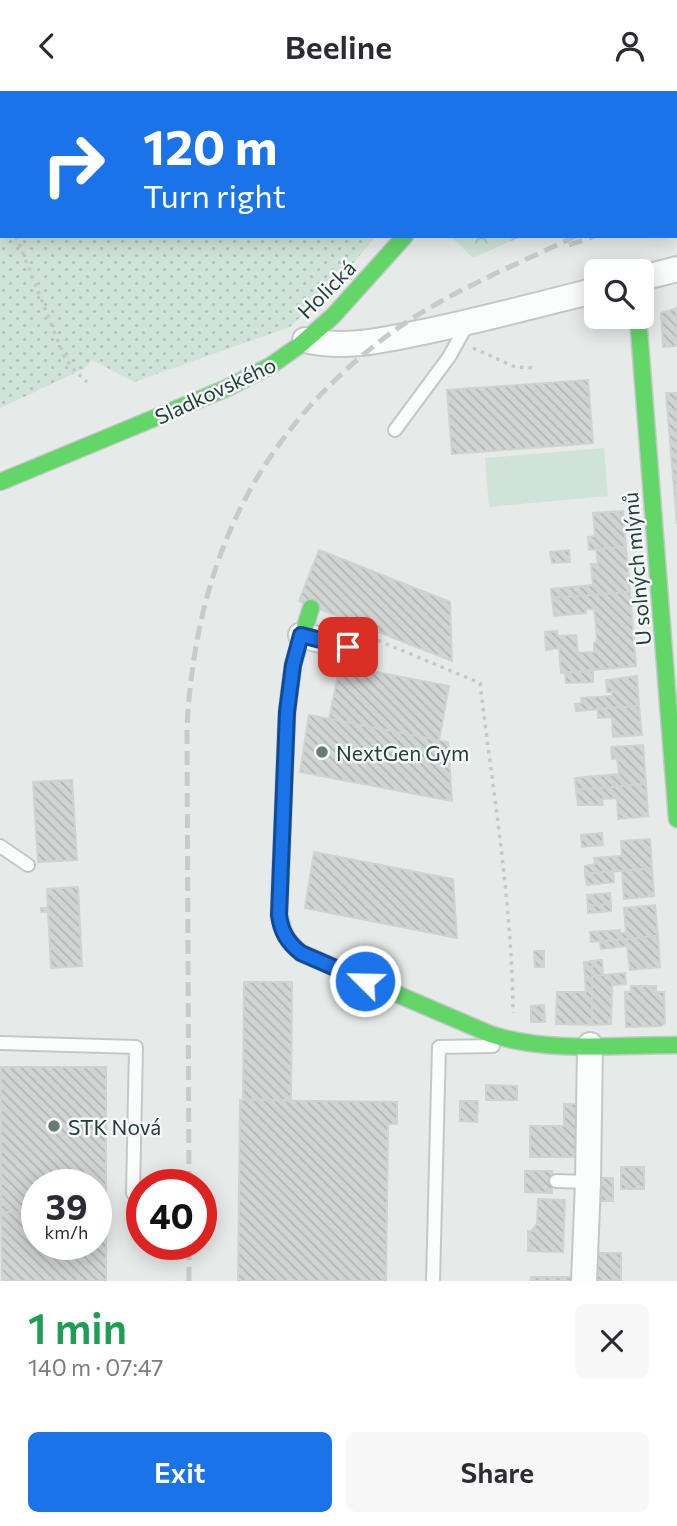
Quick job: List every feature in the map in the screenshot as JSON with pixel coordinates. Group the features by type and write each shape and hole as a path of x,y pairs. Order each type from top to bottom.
{"street":[{"name":"Holická","path":"305,340 354,292 397,239"},
{"path":"654,275 677,269"},
{"path":"305,340 351,345 463,332 584,294"},
{"name":"U solných mlýnů","path":"639,329 677,818"},
{"name":"Sladkovského","path":"0,482 227,389 285,357 305,340"},
{"path":"311,608 301,635 290,685 285,745 279,898 281,927 292,946 309,957 514,1042 540,1045 677,1045"},
{"path":"301,635 353,640"},
{"path":"584,1281 589,1182 590,1045"}],"lane":[{"path":"395,430 449,358 463,332"},
{"path":"0,846 28,865"},
{"path":"433,1281 439,1047 489,1047 514,1042"},
{"path":"0,1043 136,1047 134,1169"},
{"path":"556,1181 589,1182"}],"path":[{"path":"17,238 64,356 73,369 88,382"},
{"path":"463,332 515,367 536,368"},
{"path":"353,640 480,683 507,900 513,1016"}],"green space":[{"path":"0,238 374,238 341,278 290,327 134,382 92,360 84,369 0,408"},
{"path":"452,238 518,238 473,258"},
{"path":"604,448 608,496 489,507 485,458"}],"building":[{"path":"677,308 677,346 663,347 661,313"},
{"path":"588,380 593,443 452,454 447,390"},
{"path":"666,393 677,393 677,524"},
{"path":"623,511 626,547 589,550 588,537 595,536 593,513"},
{"path":"626,547 630,592 552,598 551,589 593,585 591,564 598,564 596,549"},
{"path":"319,550 450,602 452,661 299,601"},
{"path":"569,550 570,562 552,563 550,552"},
{"path":"630,592 636,666 561,673 559,648 546,650 545,632 557,631 557,636 576,635 578,653 594,652 594,643 597,642 596,626 594,610 586,608 586,613 554,616 552,598"},
{"path":"340,665 449,686 439,741 329,719"},
{"path":"593,671 593,682 566,683 565,673"},
{"path":"637,676 639,706 576,711 575,704 582,703 581,698 612,696 612,692 607,692 606,680"},
{"path":"639,706 642,735 613,737 612,717 598,718 598,709"},
{"path":"309,715 448,742 452,801 300,772"},
{"path":"643,745 646,784 576,790 575,778 619,774 617,758 612,759 611,747"},
{"path":"72,780 77,860 38,862 33,782"},
{"path":"646,784 648,816 618,819 617,798 602,799 603,805 578,805 576,790"},
{"path":"602,833 603,845 582,847 581,835"},
{"path":"650,839 652,868 585,874 585,866 595,864 594,858 622,856 621,841"},
{"path":"314,852 453,879 457,938 305,908"},
{"path":"652,868 654,896 624,899 622,871"},
{"path":"613,871 614,882 587,885 585,874"},
{"path":"78,887 82,966 51,968 48,912 41,912 41,908 48,908 47,889"},
{"path":"610,893 611,904 588,906 587,895"},
{"path":"611,904 611,911 588,913 588,906"},
{"path":"655,905 658,936 591,942 590,932 620,930 620,933 626,933 624,908"},
{"path":"658,936 660,967 630,970 627,946 601,949 600,942"},
{"path":"534,951 544,951 544,967 535,967"},
{"path":"602,960 603,975 592,976 590,961"},
{"path":"584,962 592,962 592,1025 556,1024 557,992 586,992"},
{"path":"625,973 626,984 612,985 611,1024 592,1025 592,976"},
{"path":"244,982 292,982 291,1100 243,1099"},
{"path":"631,986 656,986 656,992 664,992 665,1023 661,1026 626,1027 625,992 631,992"},
{"path":"544,1005 545,1022 531,1022 531,1006"},
{"name":"STK Nová","path":"1,1067 106,1067 106,1169 21,1169 21,1213 1,1212"},
{"path":"486,1085 517,1086 517,1100 486,1100"},
{"path":"240,1100 397,1102 397,1124 388,1124 386,1281 238,1281"},
{"path":"460,1101 478,1101 477,1122 460,1121"},
{"path":"564,1104 578,1104 577,1157 530,1157 530,1126 564,1126"},
{"path":"621,1167 644,1167 644,1189 621,1189"},
{"path":"525,1171 552,1171 552,1193 525,1192"},
{"path":"601,1178 613,1178 613,1201 601,1201"},
{"path":"538,1199 565,1200 563,1252 528,1251 528,1231 532,1231 537,1223"},
{"path":"1,1212 21,1213 21,1260 106,1260 106,1281 2,1281"},
{"path":"593,1253 621,1253 621,1280 593,1281"},
{"path":"531,1277 576,1277 576,1281 531,1281"}],"railway":[{"path":"189,1169 187,728 192,670 203,615 218,562 238,513 265,466 297,422 335,380 379,342 449,297 572,238"},
{"path":"569,245 589,238"},
{"path":"189,1260 189,1281"}],"traffic: fast":[{"path":"0,482 227,388 270,366 300,345 333,316 403,238"},
{"path":"639,329 677,819"},
{"path":"311,608 293,665 287,712 279,915 284,932 292,945 301,953 490,1034 512,1040 582,1047 677,1045"}],"place":[{"name":"NextGen Gym","path":"322,752"},
{"name":"STK Nová","path":"54,1126"}],"route":[{"path":"348,647 301,635 293,665 287,712 279,915 284,935 301,953 365,981"}]}
